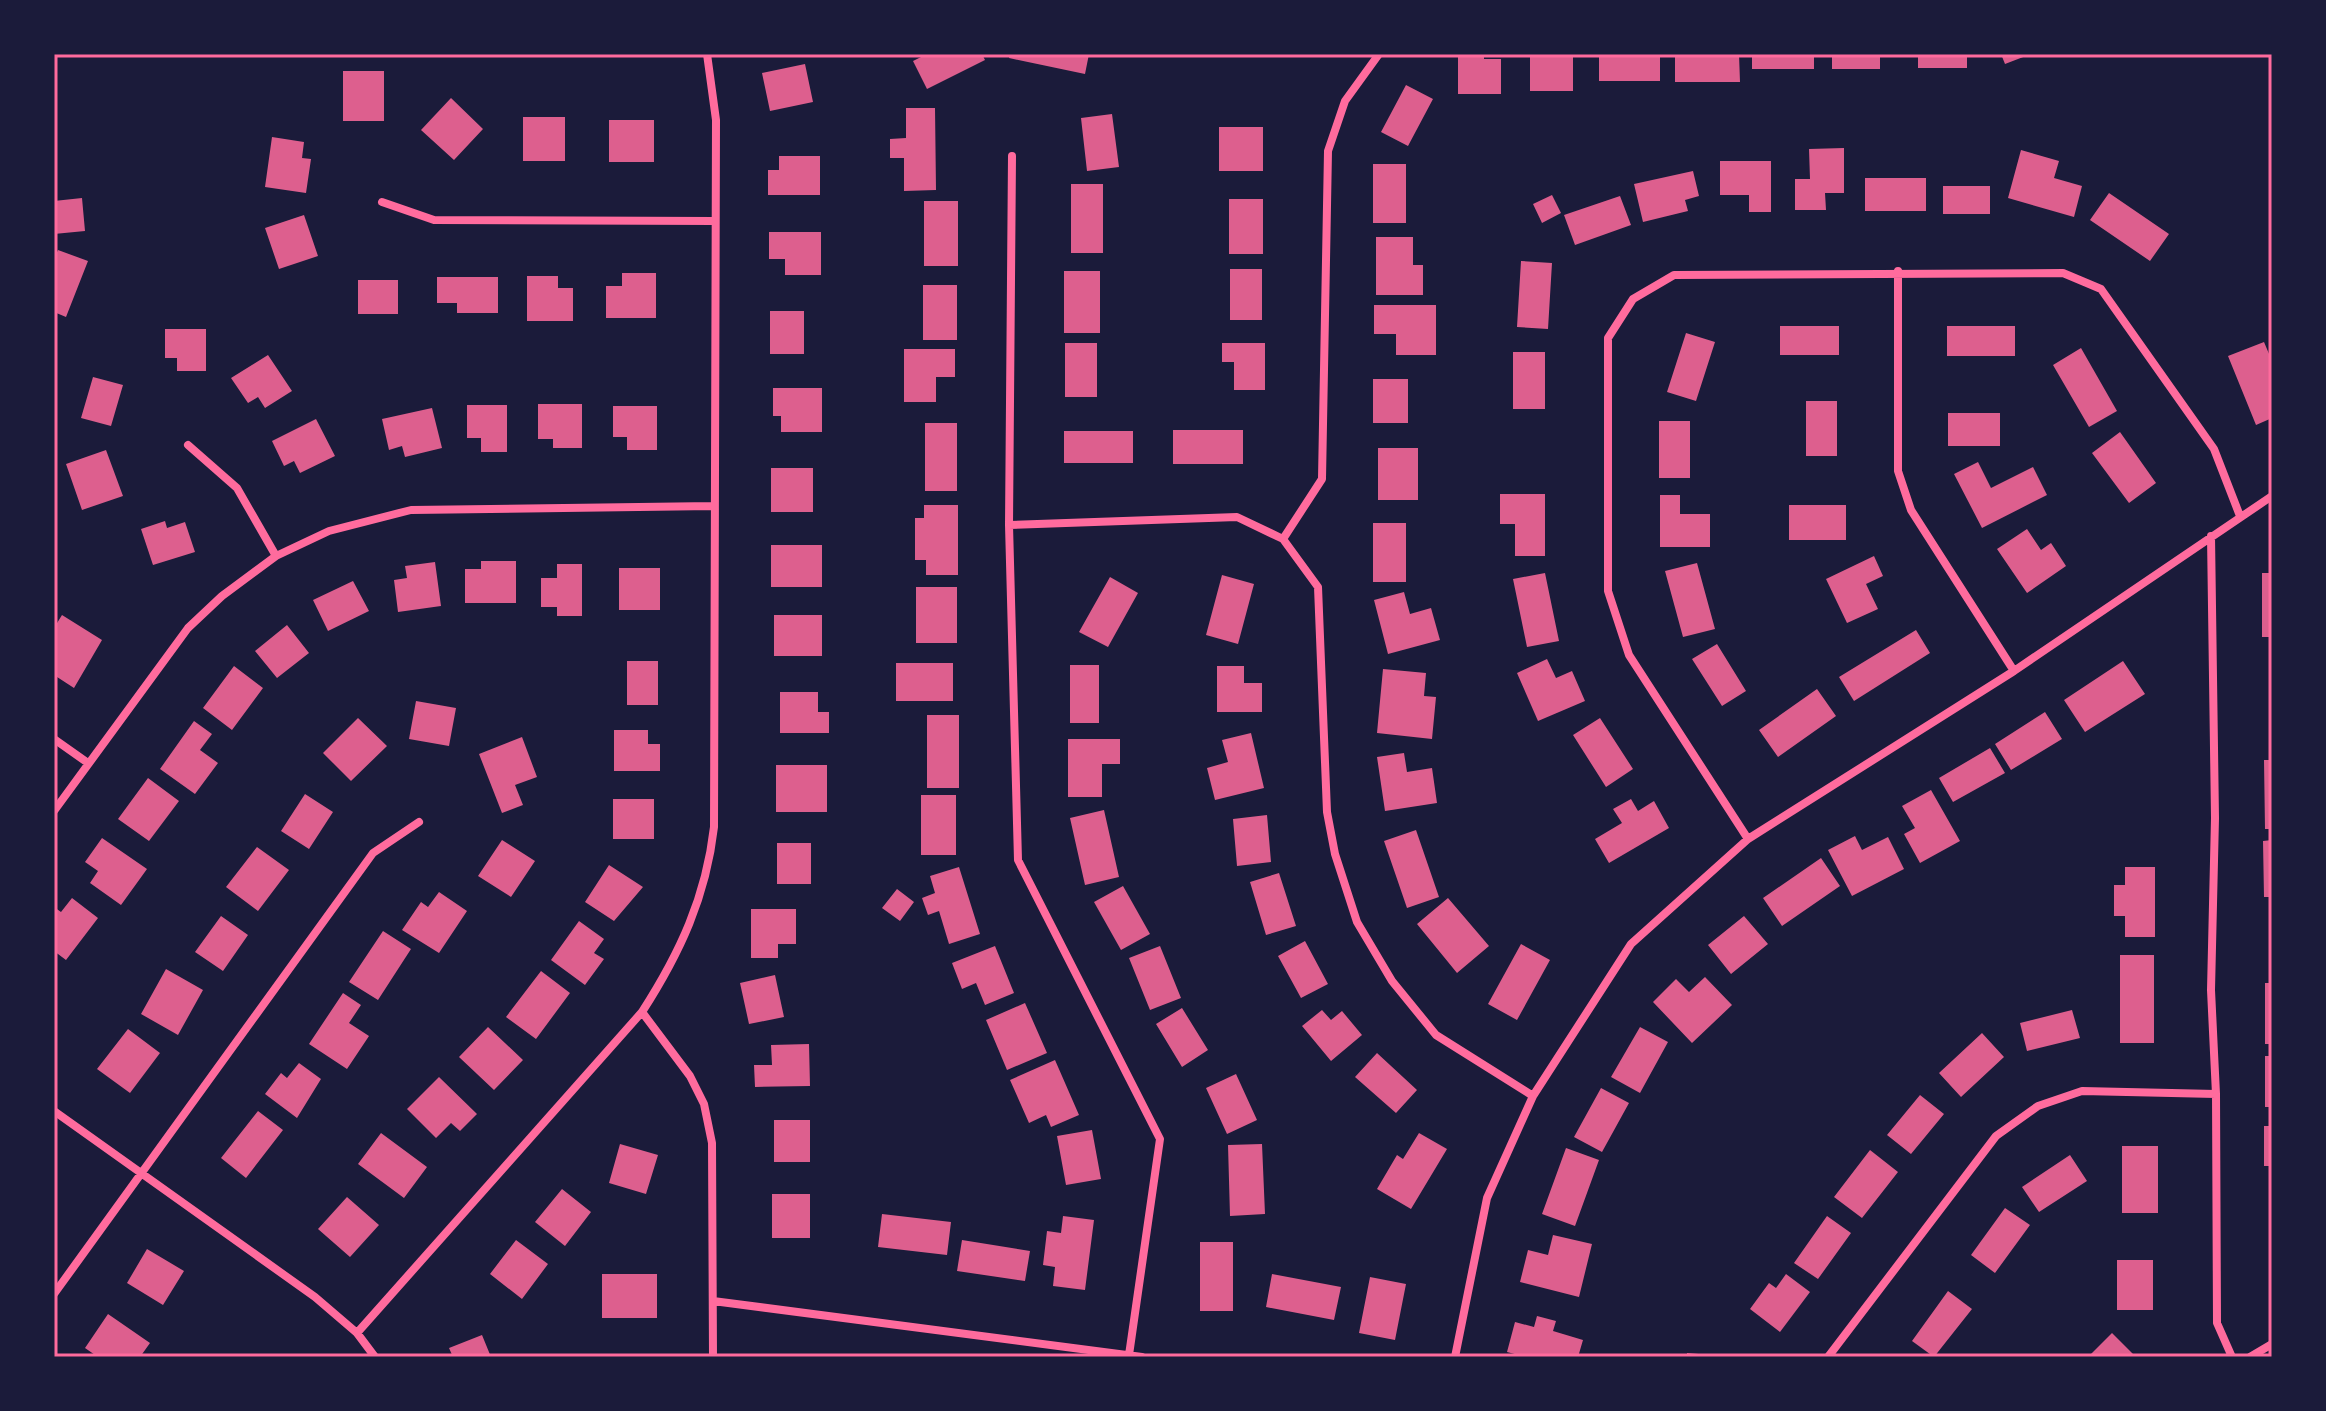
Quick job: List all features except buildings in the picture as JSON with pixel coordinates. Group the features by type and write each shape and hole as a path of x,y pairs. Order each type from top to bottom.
{"street":[{"path":"357,1333 642,1012 676,958 709,870 714,827 716,120 707,54"},
{"path":"1283,539 1322,479 1328,151 1345,101 1379,54"},
{"path":"1012,156 1009,525 1018,860 1160,1139 1129,1355"},
{"path":"382,202 434,220 714,221"},
{"path":"1748,839 1629,655 1608,591 1608,338 1633,299 1674,275 1898,271 2063,273 2101,289 2214,449 2240,516"},
{"path":"1898,271 1898,471 1911,510 2014,671"},
{"path":"188,445 237,488 276,556"},
{"path":"1455,1357 1487,1198 1533,1096 1631,944 1748,839 2014,671 2272,496"},
{"path":"54,811 188,628 222,596 276,556 329,531 411,510 713,506"},
{"path":"1009,525 1237,517 1283,539 1318,587 1327,812 1335,854 1357,922 1392,981 1436,1035 1533,1096"},
{"path":"2211,536 2215,818 2211,990 2216,1094 2217,1323 2232,1357"},
{"path":"54,739 88,763"},
{"path":"54,1294 373,853 419,822"},
{"path":"642,1012 690,1076 704,1104 712,1143 713,1357"},
{"path":"1828,1357 1996,1136 2038,1106 2082,1091 2216,1094"},
{"path":"54,1111 315,1297 357,1333 375,1357"},
{"path":"713,1301 1142,1357"},
{"path":"2250,1357 2272,1344"}]}
